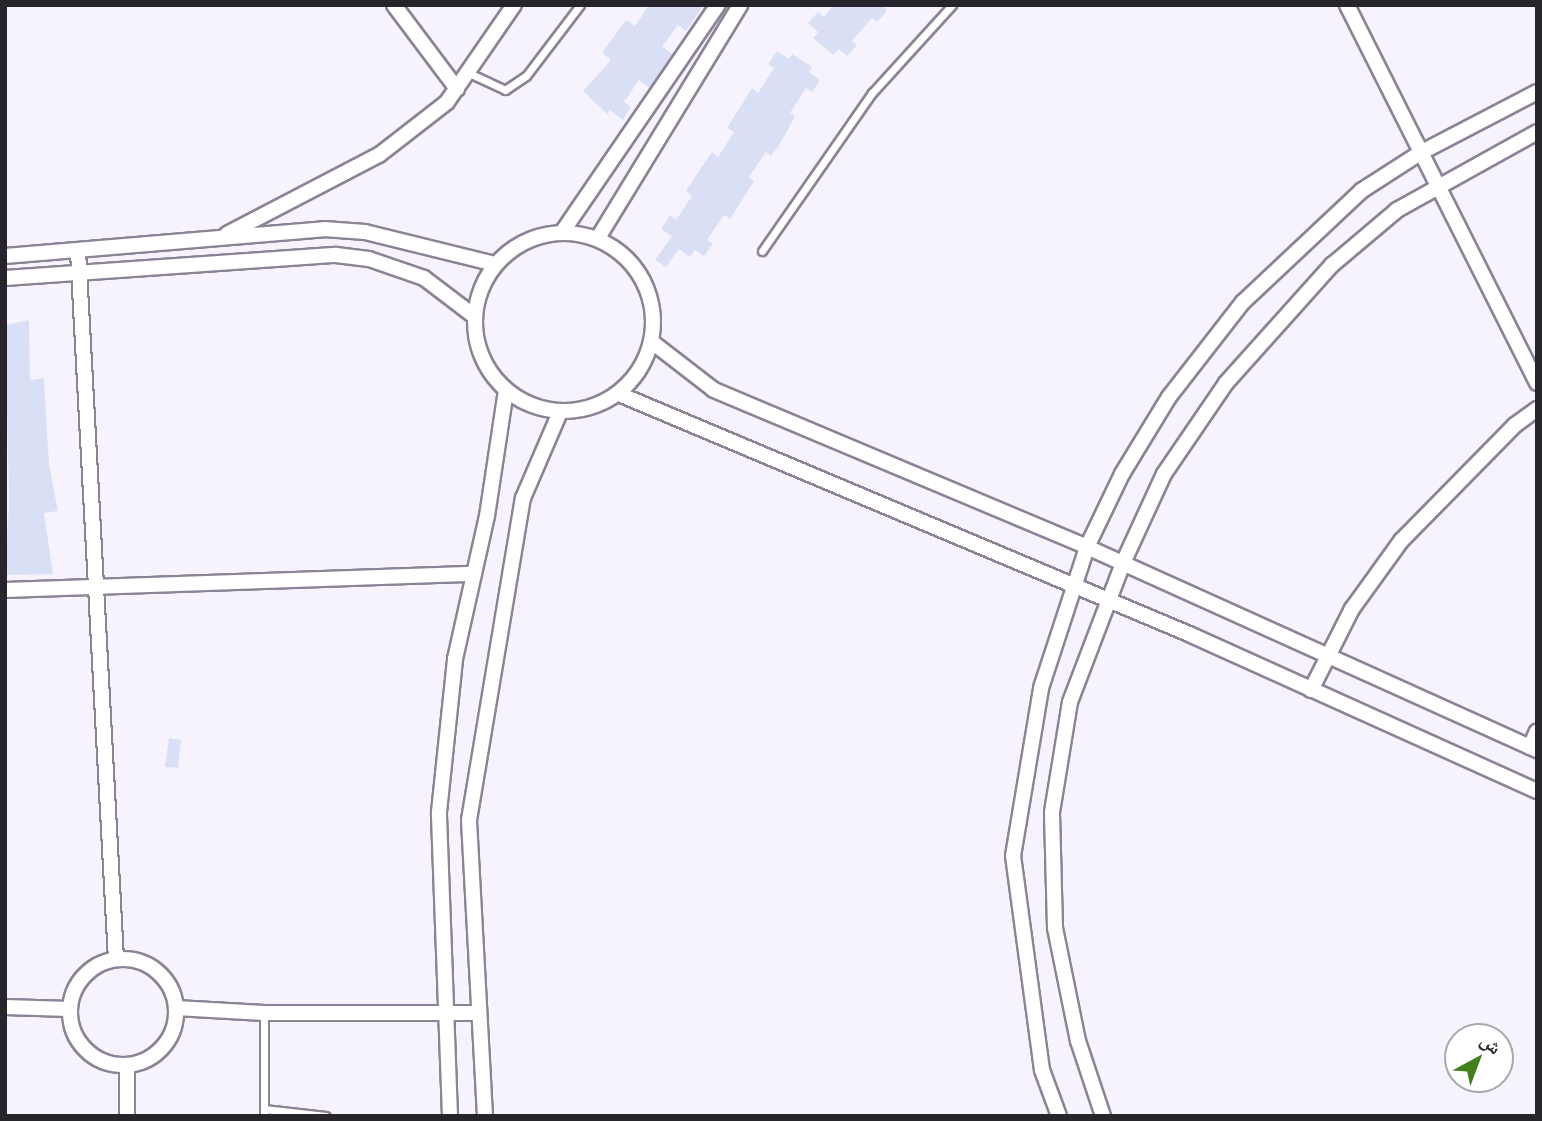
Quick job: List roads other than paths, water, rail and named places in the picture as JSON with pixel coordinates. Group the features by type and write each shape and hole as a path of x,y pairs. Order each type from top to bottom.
{"street":[{"path":"394,5 457,89"},
{"path":"220,238 379,155 447,102 469,74 514,5"},
{"path":"563,231 718,5"},
{"path":"598,239 740,5"},
{"path":"1348,5 1436,186 1537,383"},
{"path":"1059,1116 1042,1070 1013,856 1041,688 1087,547 1122,474 1169,397 1243,302 1361,191 1420,153 1537,92"},
{"path":"1103,1116 1078,1041 1055,928 1052,812 1070,702 1106,601 1164,474 1226,383 1332,265 1397,210 1537,132"},
{"path":"5,256 288,230 365,232 495,264"},
{"path":"563,231 598,239 625,255 644,281 654,311 652,342 640,371 619,394 591,408 560,412 531,406 506,391 488,369 477,344 474,316 480,288 495,264 514,247 537,235 563,231"},
{"path":"78,251 99,589 116,959"},
{"path":"5,278 358,258 424,278 474,316"},
{"path":"652,342 714,390 1087,547 1533,749 1537,731"},
{"path":"450,1116 439,812 455,659 474,574 506,391"},
{"path":"619,394 1106,601 1537,791"},
{"path":"1311,690 1325,655 1401,541 1515,425 1537,409"},
{"path":"485,1116 469,820 523,498 560,412"},
{"path":"5,590 99,589 474,574"},
{"path":"116,959 149,965 163,976 176,1007 174,1028 166,1044 153,1057 127,1065 102,1061 87,1052 76,1039 69,1009 84,975 116,959"},
{"path":"5,1007 69,1009"},
{"path":"176,1007 264,1013 478,1013"},
{"path":"127,1065 127,1116"}],"lane":[{"path":"469,74 505,90 526,76 580,5"},
{"path":"762,251 872,93 953,5"},
{"path":"264,1013 264,1112 326,1116"}]}
